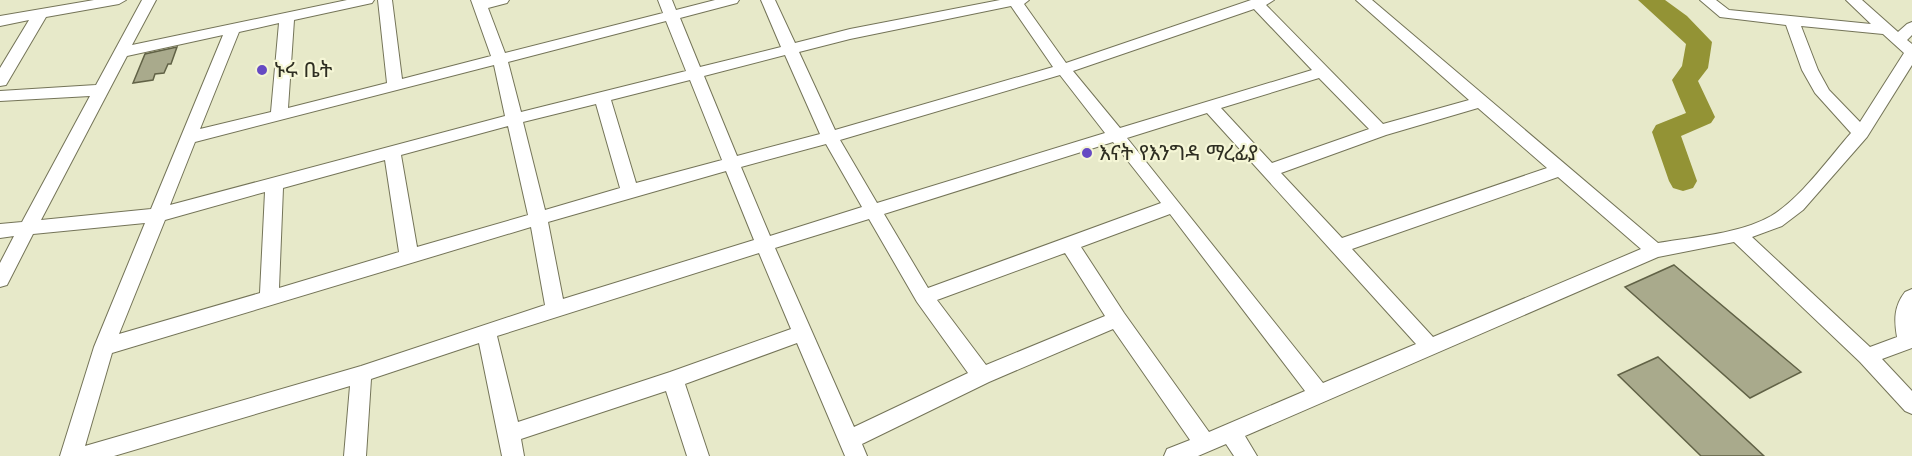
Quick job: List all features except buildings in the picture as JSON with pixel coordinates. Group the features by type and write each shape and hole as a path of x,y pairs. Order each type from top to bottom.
{"street":[{"path":"0,21 119,0"},
{"path":"0,280 99,90 149,0"},
{"path":"119,53 367,0"},
{"path":"385,0 394,86"},
{"path":"502,0 479,3 500,59 515,119 538,219 555,309"},
{"path":"665,0 765,246 853,448 982,376 1117,319"},
{"path":"189,138 732,0"},
{"path":"768,0 830,137 924,297 982,376"},
{"path":"1363,0 1655,251"},
{"path":"1707,0 1725,14 1792,21 1902,44"},
{"path":"1852,0 1902,44"},
{"path":"0,231 158,215 694,72 850,34 1017,1 1063,69 1319,393"},
{"path":"104,347 630,191 830,137 1063,69 1262,1 1380,131"},
{"path":"0,81 41,13"},
{"path":"279,115 288,17"},
{"path":"1792,21 1810,70 1823,93 1861,133"},
{"path":"1175,456 1655,251 1738,235 1776,221 1797,206 1861,133 1912,27"},
{"path":"71,456 104,347 233,29"},
{"path":"82,456 361,374 555,309 765,246 873,210 1324,71"},
{"path":"0,96 99,90"},
{"path":"602,96 630,191"},
{"path":"1269,171 1380,131 1483,101"},
{"path":"1211,107 1430,347"},
{"path":"392,152 409,257"},
{"path":"1337,247 1562,169"},
{"path":"269,298 273,184"},
{"path":"924,297 1173,206"},
{"path":"1738,235 1867,356 1912,405"},
{"path":"1069,243 1117,319 1205,443"},
{"path":"1867,356 1909,340 1904,312 1907,302 1912,297"},
{"path":"486,332 513,456"},
{"path":"510,434 673,381 802,333"},
{"path":"355,456 361,374"},
{"path":"673,381 698,456"},
{"path":"1230,432 1246,456"}],"waterway":[{"path":"1650,0 1678,21 1699,42 1695,68 1685,80 1701,117 1666,132 1683,181"}],"place":[{"name":"ኑሩ ቤት","path":"262,70"},
{"name":"እናት የእንግዳ ማረፊያ","path":"1087,153"}]}
